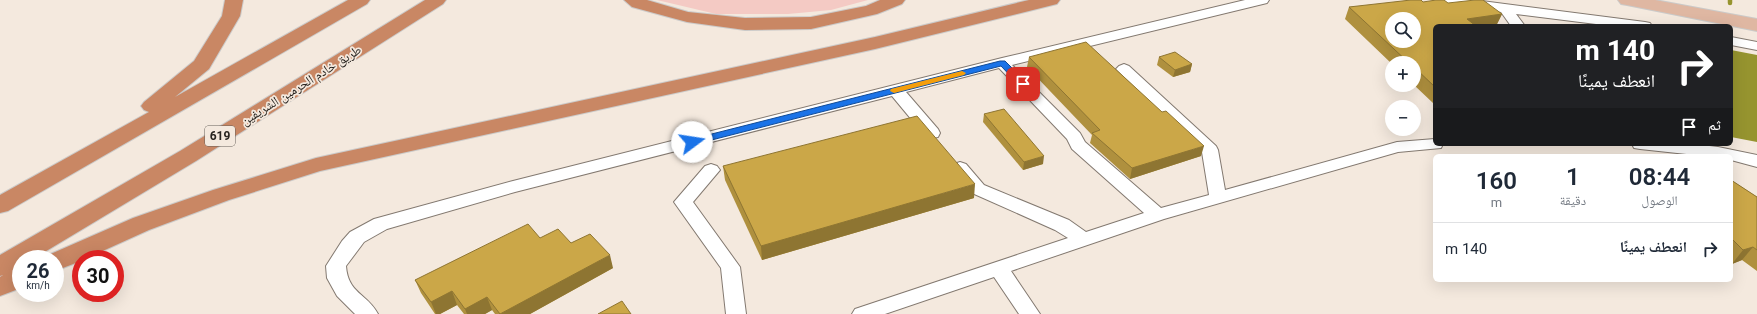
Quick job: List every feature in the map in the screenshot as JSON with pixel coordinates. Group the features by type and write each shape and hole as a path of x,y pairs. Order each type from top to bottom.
{"highway":[{"path":"0,204 156,103 202,65 231,16 234,0"},
{"path":"0,204 361,0"},
{"name":"طريق خادم الحرمين الشريفين","path":"0,267 188,156 437,0"},
{"path":"633,0 687,17 745,24 811,23 870,10 896,0"},
{"path":"64,258 141,224 221,195 316,165 875,43 1051,0"},
{"path":"0,287 12,282"}],"main road":[{"path":"1627,0 1757,25"}],"street":[{"path":"368,314 344,290 337,278 336,266 349,246 357,237 381,224 506,189 1002,63 1262,0"},
{"path":"1441,0 1629,24"},
{"path":"1505,8 1517,24"},
{"path":"1733,41 1757,46"},
{"path":"1002,63 1074,137 1078,145 1158,215"},
{"path":"1124,69 1210,150 1218,198"},
{"path":"896,90 978,189 1062,225 1084,240"},
{"path":"862,314 1158,215 1397,147 1433,144"},
{"path":"1660,146 1727,154"},
{"path":"1733,155 1757,161"},
{"path":"711,170 683,202 730,266 736,314"},
{"path":"999,269 1030,314"}],"shaded area":[{"path":"657,0 868,0 831,10 788,14 716,14"},
{"path":"1733,50 1757,55 1757,142 1733,137"}],"building":[{"path":"1411,0 1421,0 1423,2 1444,0 1448,3 1483,0 1502,14 1467,19 1473,24 1433,24 1433,85 1421,74 1421,56 1402,56 1393,48 1421,48 1421,12 1385,12 1385,41 1349,7"},
{"path":"1086,42 1162,112 1166,111 1204,146 1132,168 1092,133 1100,130 1029,57"},
{"path":"1175,52 1192,64 1175,70 1159,57"},
{"path":"1004,109 1044,156 1024,162 984,114"},
{"path":"917,116 975,184 761,246 723,166"},
{"path":"1733,181 1757,197 1757,250 1753,247 1743,250 1733,240"},
{"path":"528,224 540,238 558,229 571,243 590,234 610,255 500,314 487,297 465,309 452,291 431,302 415,280"},
{"path":"622,301 631,314 598,314"}],"slow traffic":[{"path":"894,91 962,73"}],"route":[{"path":"692,142 1002,63 1023,84"}]}
